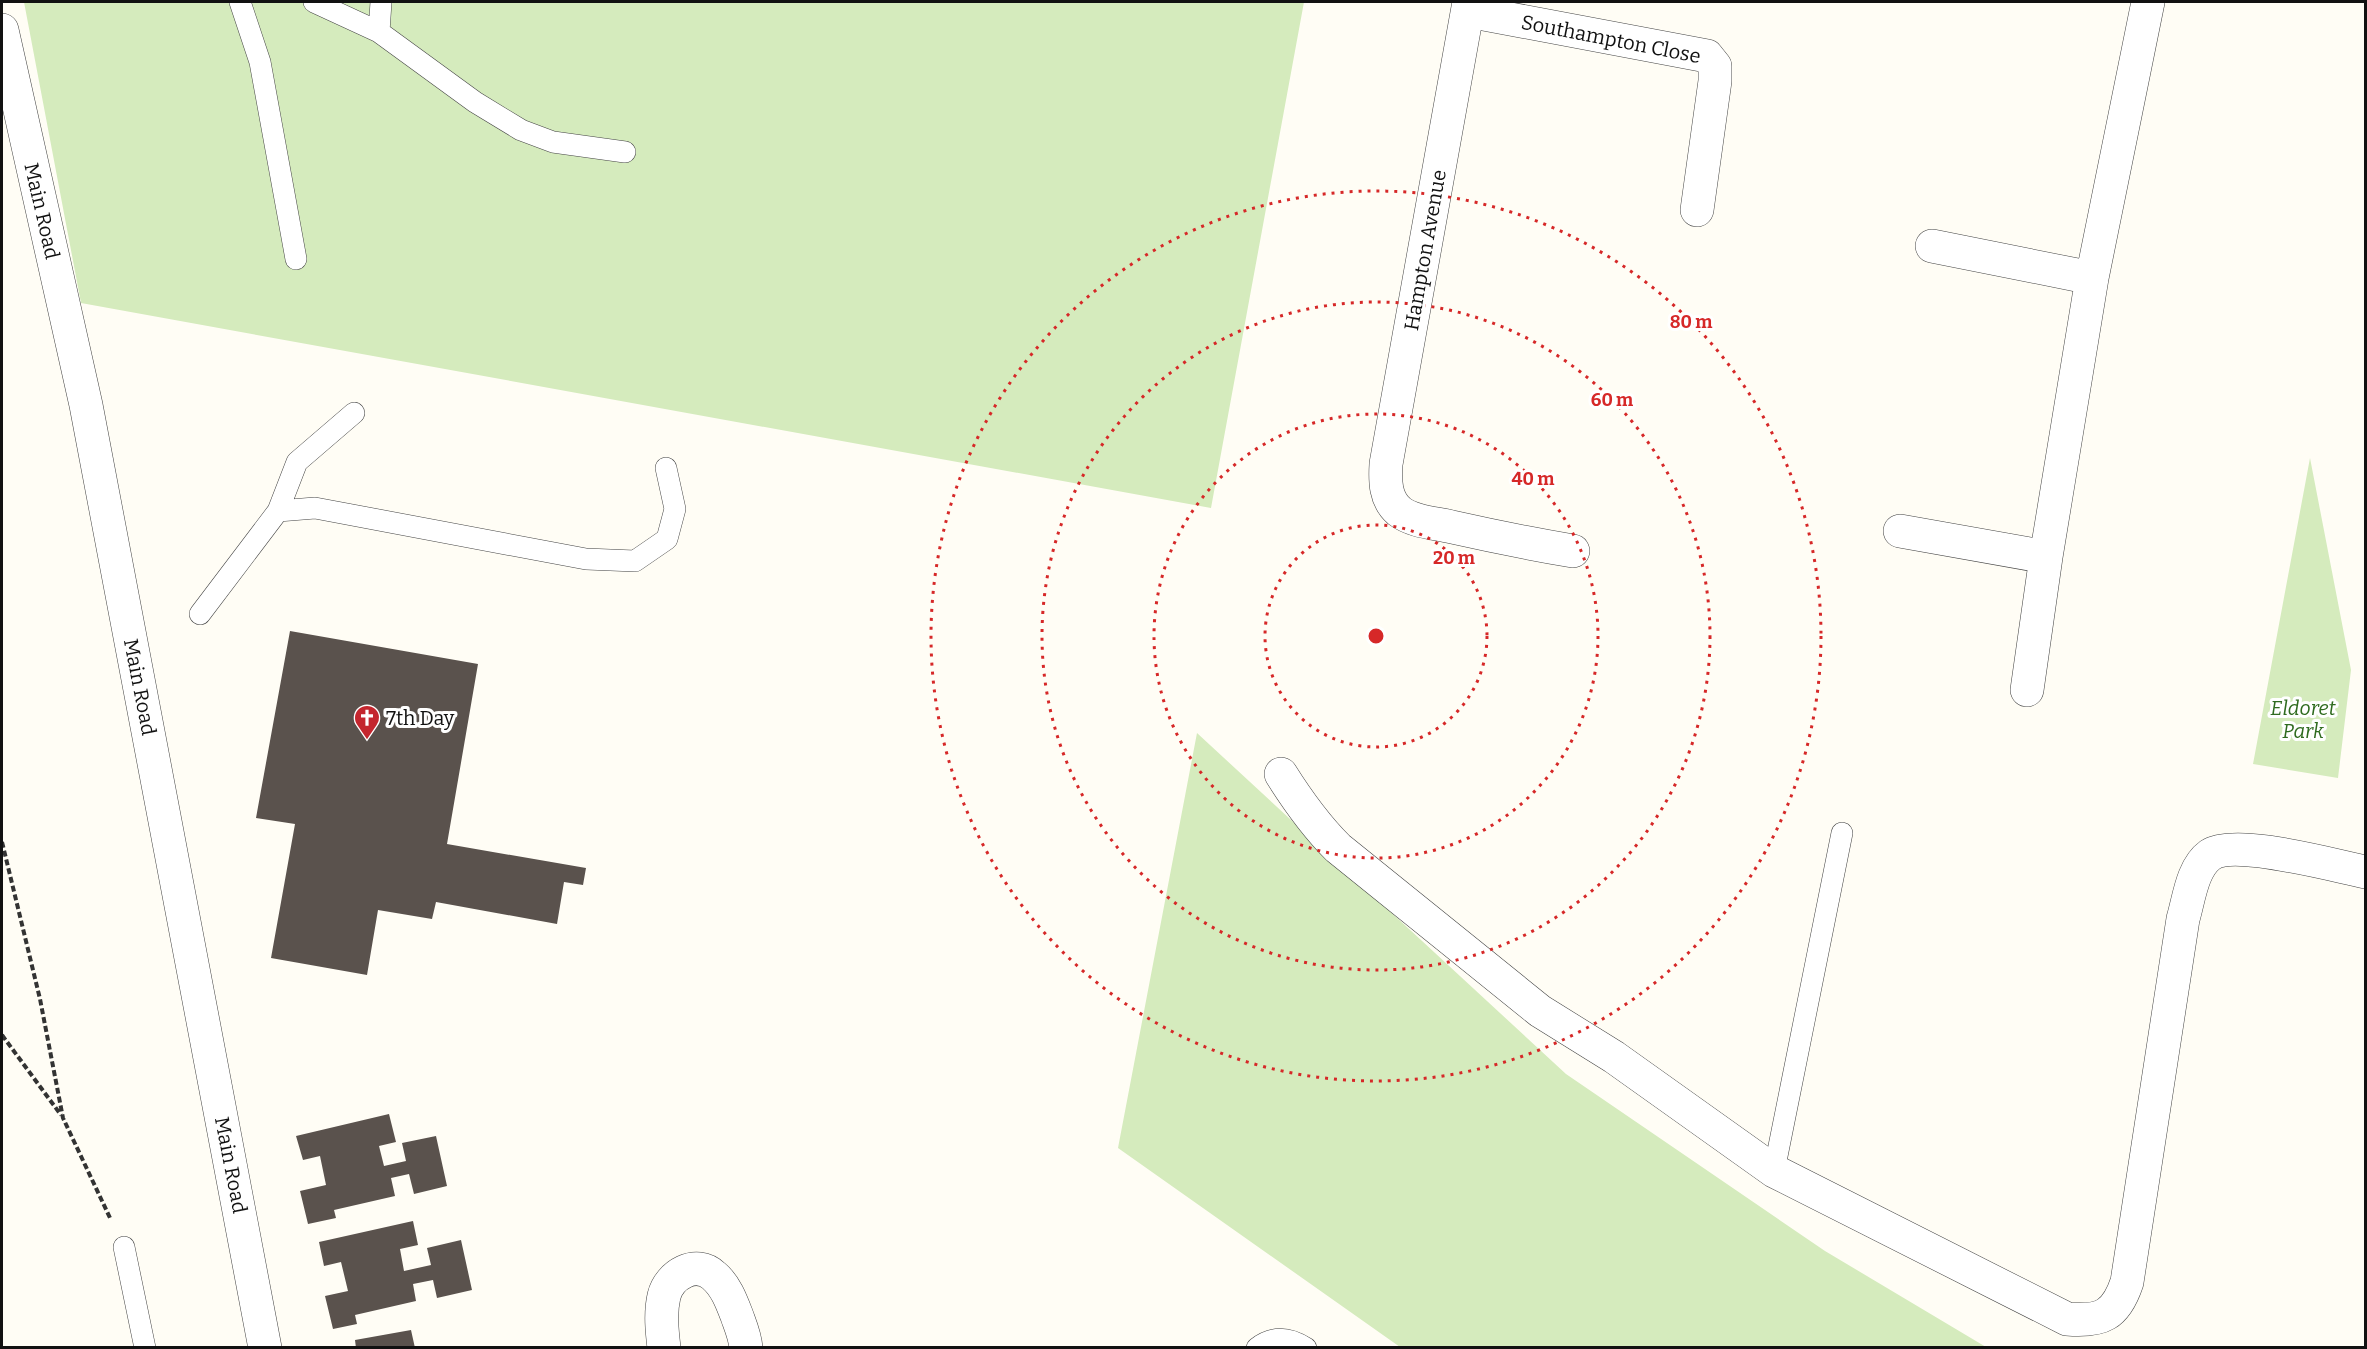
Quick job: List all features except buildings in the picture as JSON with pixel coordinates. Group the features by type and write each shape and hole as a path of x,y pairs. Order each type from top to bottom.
{"street":[{"path":"2027,690 2046,557 2092,278 2145,15 2175,2"},
{"name":"Southampton Close","path":"1468,6 1707,56 1715,66 1715,81 1697,210"},
{"name":"Hampton Avenue","path":"1468,6 1386,464 1385,482 1389,498 1399,511 1415,519 1514,541 1573,551"},
{"name":"Main Road","path":"2,30 86,405 266,1347"},
{"path":"1932,246 2092,278"},
{"path":"1900,531 2046,557"},
{"path":"1281,774 1306,814 1332,842 1540,1011 1614,1057 1774,1171 2067,1319 2082,1320 2110,1313 2121,1300 2127,1282 2183,919 2197,873 2210,856 2222,850 2258,850 2366,872"},
{"path":"664,1347 661,1324 664,1296 670,1282 677,1276 685,1271 696,1269 714,1276 724,1288 732,1303 746,1347"}],"lane":[{"path":"240,2 260,62 296,259"},
{"path":"314,2 379,32 475,102 521,130 553,142 625,152"},
{"path":"379,32 381,2"},
{"path":"200,614 278,511 297,462 354,413"},
{"path":"278,511 315,508 586,559 635,561 667,539 675,509 666,468"},
{"path":"1774,1171 1842,832"},
{"path":"124,1247 145,1347"},
{"path":"1257,1347 1268,1340 1281,1338 1294,1340 1306,1347"}],"path":[{"path":"2,842 40,999 63,1118"},
{"path":"2,1035 63,1118 124,1247"}],"green space":[{"path":"24,2 1304,2 1211,508 81,303"},
{"name":"Eldoret Park","path":"2310,458 2351,670 2338,778 2253,764"},
{"path":"1197,733 1566,1074 1825,1251 1986,1347 1400,1347 1118,1148"}],"place":[{"name":"7th Day","path":"367,741"}]}
